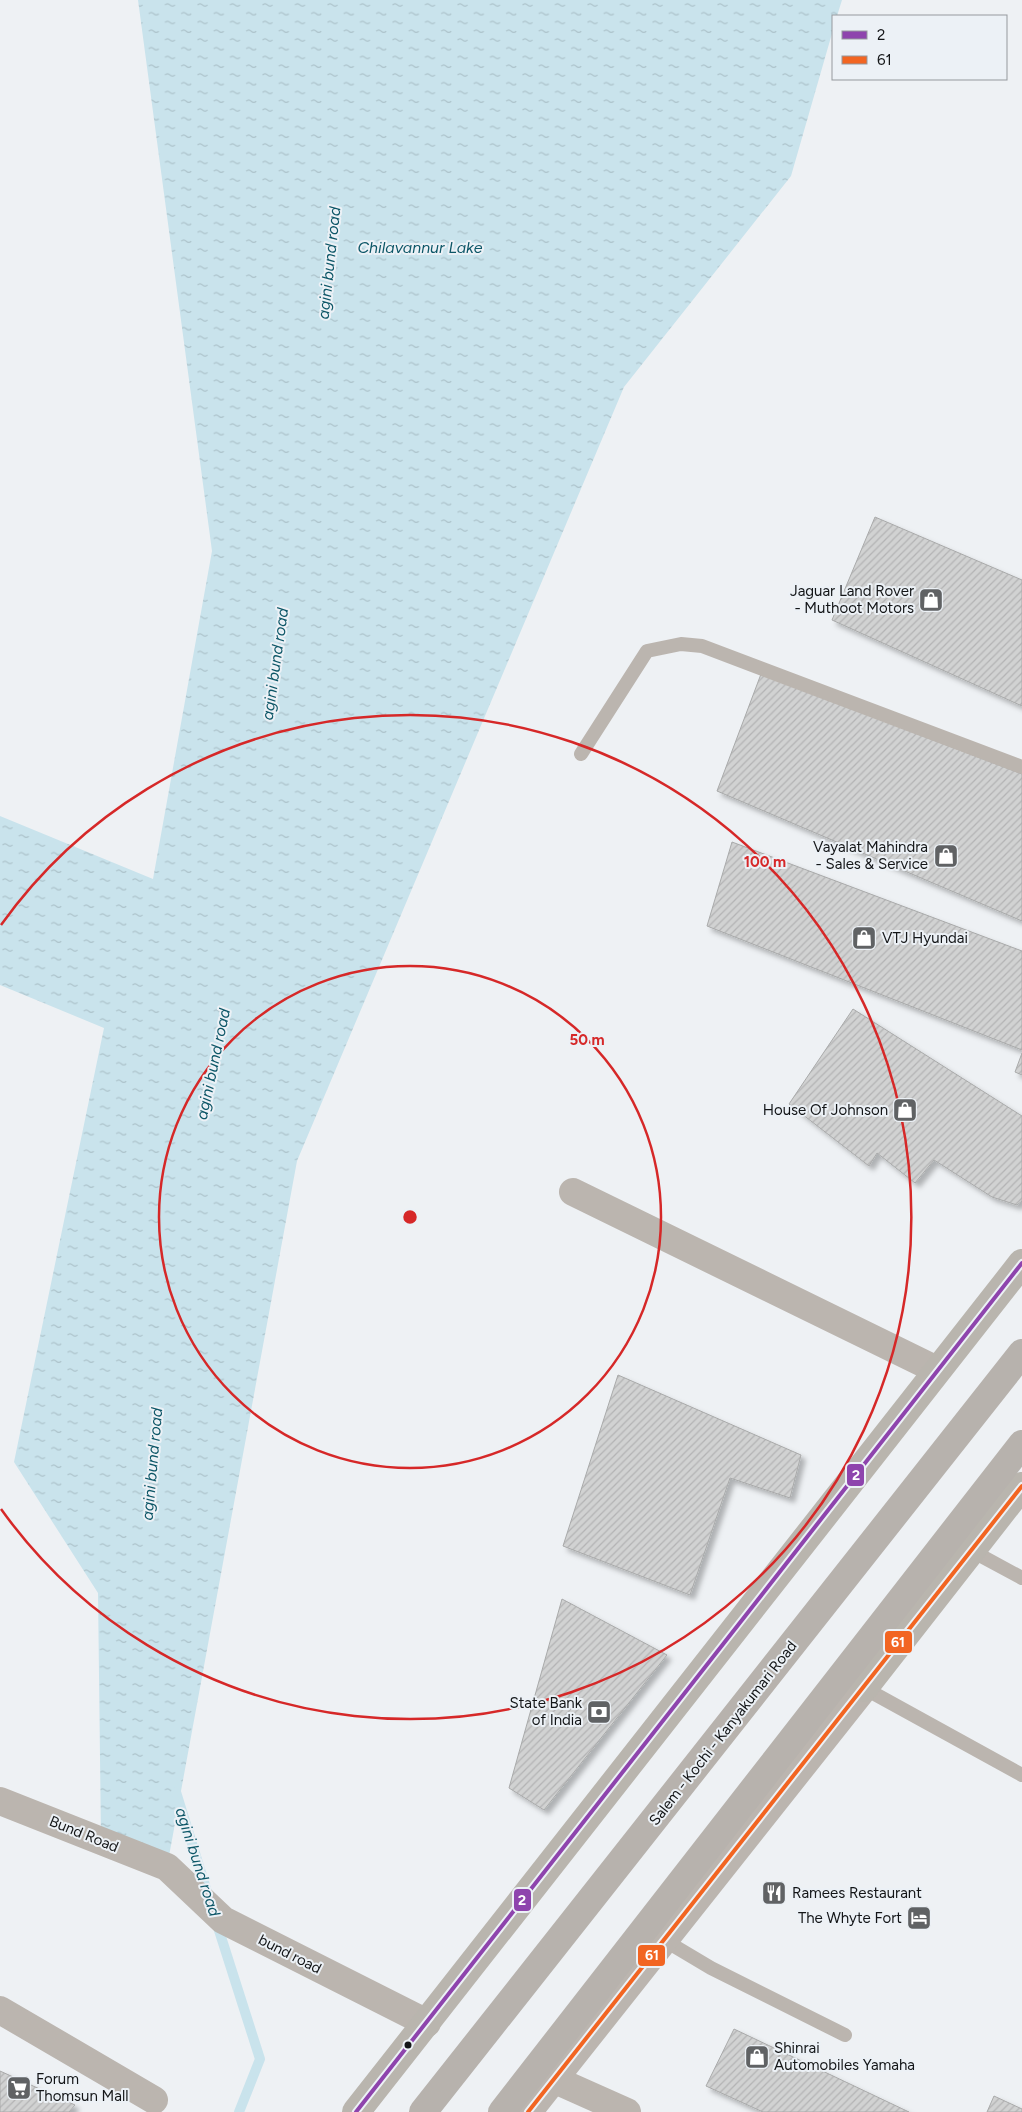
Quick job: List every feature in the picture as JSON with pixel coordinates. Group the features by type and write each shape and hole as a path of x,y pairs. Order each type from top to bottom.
{"highway":[{"name":"Salem - Kochi - Kanyakumari Road","path":"423,2112 1022,1353"},
{"path":"502,2112 1022,1444"}],"street":[{"path":"573,1192 937,1370"},
{"path":"356,2112 1022,1263"},
{"path":"528,2112 1022,1486"},
{"name":"Bund Road","path":"0,1801 167,1868"},
{"name":"bund road","path":"167,1868 223,1920 427,2023"},
{"path":"0,2010 157,2108"},
{"path":"553,2079 627,2112"}],"lane":[{"path":"581,754 647,651 682,644 702,646 1022,767"},
{"path":"972,1551 1022,1578"},
{"path":"864,1688 1022,1775"},
{"path":"664,1940 711,1968 845,2035"}],"water":[{"name":"Chilavannur Lake","path":"138,0 842,0 837,15 832,15 832,33 791,176 624,387 297,1161 167,1867 101,1840 98,1593 14,1462 104,1028 0,985 0,816 153,879 212,551"}],"building":[{"name":"Jaguar Land Rover - Muthoot Motors","path":"875,517 1022,580 1022,706 832,620"},
{"name":"Vayalat Mahindra - Sales & Service","path":"761,674 1022,774 1022,921 717,791"},
{"name":"VTJ Hyundai","path":"732,842 1022,951 1022,1050 707,926"},
{"name":"House Of Johnson","path":"853,1009 1022,1116 1022,1201 1017,1205 992,1197 934,1160 915,1183 877,1153 869,1166 789,1104"},
{"path":"1022,1053 1022,1075 1015,1072"},
{"path":"618,1375 801,1455 790,1498 730,1478 690,1595 563,1546"},
{"path":"562,1599 667,1655 544,1810 509,1788"},
{"name":"Shinrai Automobiles Yamaha","path":"734,2029 909,2112 763,2112 706,2086"},
{"name":"Forum Thomsun Mall","path":"0,2071 75,2105 69,2112 0,2112"},
{"path":"994,2096 1022,2109 1022,2112 987,2112"}],"waterway":[{"name":"agini bund road","path":"176,1792 208,1895"},
{"name":"agini bund road","path":"216,1921 260,2059 239,2112"}],"transit line":[{"name":"2","path":"356,2112 1022,1263"},
{"name":"61","path":"528,2112 1022,1486"}],"place":[{"name":"Jaguar Land Rover - Muthoot Motors","path":"931,600"},
{"name":"Vayalat Mahindra - Sales & Service","path":"946,856"},
{"name":"VTJ Hyundai","path":"864,938"},
{"name":"House Of Johnson","path":"905,1110"},
{"name":"State Bank of India","path":"599,1712"},
{"name":"Ramees Restaurant","path":"774,1893"},
{"name":"The Whyte Fort","path":"919,1918"},
{"name":"Shinrai Automobiles Yamaha","path":"757,2057"},
{"name":"Forum Thomsun Mall","path":"19,2088"}]}
